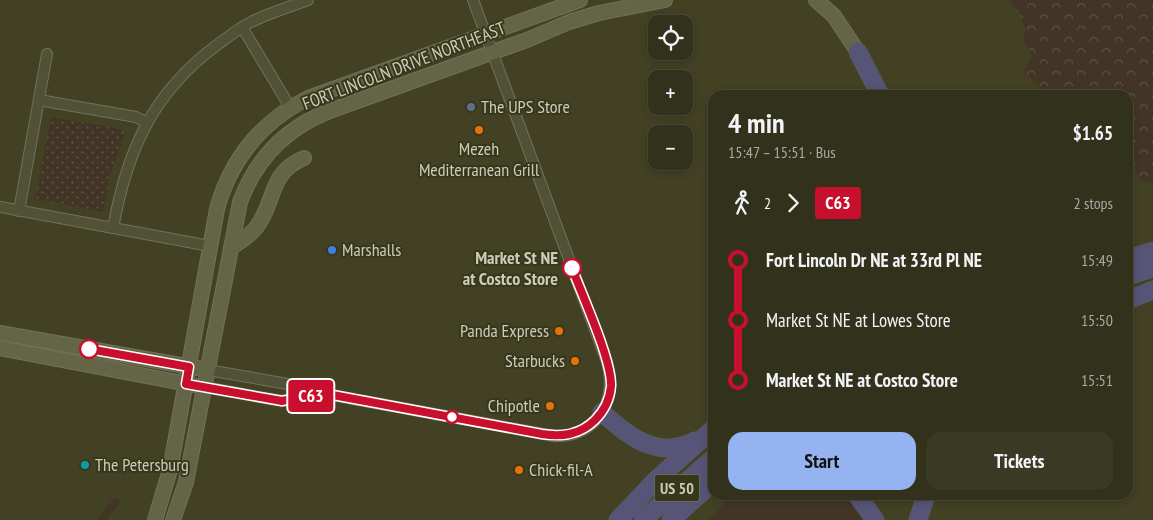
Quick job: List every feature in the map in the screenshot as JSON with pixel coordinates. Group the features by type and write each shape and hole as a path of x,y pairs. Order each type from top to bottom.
{"highway":[{"path":"858,52 877,90"},
{"path":"1133,253 1153,250"},
{"path":"1133,257 1153,250"},
{"path":"1133,274 1153,268"},
{"path":"1133,295 1153,289"},
{"path":"1133,298 1153,289"},
{"path":"602,412 638,441 656,448 683,446 708,432"},
{"path":"618,520 650,486 708,434"},
{"name":"US 50","path":"644,520 708,463"},
{"name":"US 50","path":"671,520 708,487"},
{"path":"685,520 710,500"},
{"path":"861,500 875,520"},
{"path":"918,520 924,500"}],"street":[{"path":"113,228 126,168 147,123 169,90 193,64 242,27 308,0"},
{"path":"0,332 299,386 322,393 554,436 580,431 592,423 608,402 611,386 606,362 473,0"},
{"name":"FORT LINCOLN DRIVE NORTHEAST","path":"155,520 168,481 220,197 232,168 258,133 290,107 327,91 580,0"},
{"name":"FORT LINCOLN DRIVE NORTHEAST","path":"173,520 186,482 240,202 248,182 266,156 288,133 322,114 492,53 579,19 665,0"},
{"path":"816,0 834,16 858,52"},
{"path":"242,27 290,107"},
{"path":"19,211 47,54"},
{"path":"39,100 136,117 147,123"},
{"path":"231,248 258,225 282,173 292,164 304,158"},
{"path":"0,207 210,246"},
{"path":"52,358 55,343"},
{"path":"0,348 282,401 322,393"}],"green space":[{"path":"1008,0 1153,0 1153,183 1141,181 1136,173 1133,158 1133,90 1042,90 1024,72 1031,54 1024,40 1026,28 1021,21 1019,10 1012,6"},
{"path":"51,117 121,129 125,135 110,175 103,212 35,199"},
{"path":"119,498 119,505 109,515 108,520 97,520 111,500"},
{"path":"728,500 849,500 866,520 708,520"}],"bus line":[{"name":"C63","path":"89,349 189,367 186,384 282,401 322,393 542,434 564,436 584,429 598,417 608,402 611,386 610,374 572,268"}],"place":[{"name":"The UPS Store","path":"471,107"},
{"name":"Mezeh Mediterranean Grill","path":"479,130"},
{"name":"Marshalls","path":"332,250"},
{"name":"Market St NE at Costco Store","path":"572,268"},
{"name":"Panda Express","path":"559,331"},
{"name":"Starbucks","path":"575,361"},
{"name":"Chipotle","path":"550,406"},
{"name":"The Petersburg","path":"85,465"},
{"name":"Chick-fil-A","path":"519,470"}]}
